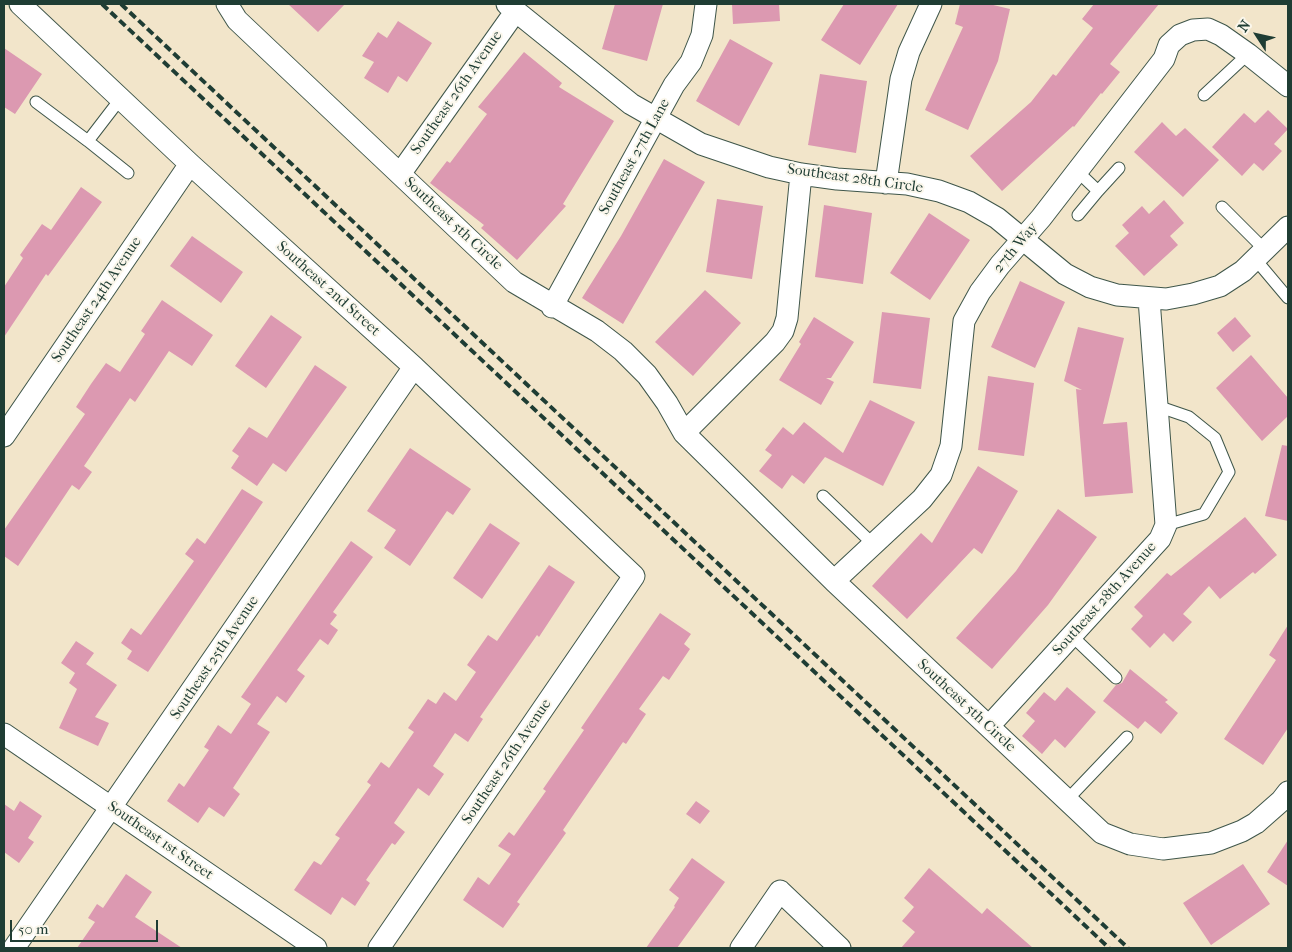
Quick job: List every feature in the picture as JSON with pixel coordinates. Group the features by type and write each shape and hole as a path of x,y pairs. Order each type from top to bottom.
{"street":[{"name":"Southeast 2nd Street","path":"20,4 190,164 414,367 634,576"},
{"name":"Southeast 5th Circle","path":"227,4 236,20 514,282 552,307 596,331 623,351 647,375 667,403 684,433 834,581 1102,833 1146,847 1179,849 1211,843 1242,831 1269,812 1288,792"},
{"name":"Southeast 27th Lane","path":"552,307 655,120 697,49 706,4"},
{"path":"886,183 901,79 909,52 931,4"},
{"name":"Southeast 26th Avenue","path":"400,174 511,8"},
{"name":"Southeast 28th Circle","path":"511,8 631,104 655,120 714,150 801,174 837,179 907,184 931,189 969,202 997,218 1023,238 1043,258 1065,274 1090,287 1117,295 1149,299 1193,294 1220,286 1261,255 1288,227"},
{"name":"27th Way","path":"834,581 922,500 941,475 951,446 964,321 980,292 1164,59 1169,45 1180,35 1193,30 1208,29 1221,35 1248,54 1288,86"},
{"name":"Southeast 24th Avenue","path":"4,436 190,164"},
{"path":"684,433 775,342 783,331 787,318 801,174"},
{"path":"1149,299 1166,525"},
{"name":"Southeast 25th Avenue","path":"14,948 414,367"},
{"name":"Southeast 28th Avenue","path":"989,726 1160,539 1166,525"},
{"name":"Southeast 26th Avenue","path":"379,948 634,576"},
{"name":"Southeast 1st Street","path":"4,734 316,948"},
{"path":"741,948 780,891 840,948"}],"lane":[{"path":"1204,94 1248,54"},
{"path":"88,141 121,98"},
{"path":"36,102 128,173"},
{"path":"1078,215 1120,168"},
{"path":"1077,171 1098,191"},
{"path":"1222,207 1261,255 1288,298"},
{"path":"1157,406 1189,417 1216,438 1229,472 1204,514 1166,525"},
{"path":"823,496 873,544"},
{"path":"1072,636 1116,678"},
{"path":"1067,800 1127,736"}],"building":[{"path":"288,4 345,4 318,32"},
{"path":"615,4 663,4 647,61 602,49"},
{"path":"732,4 779,4 780,21 733,24"},
{"path":"844,4 898,4 860,65 821,40"},
{"path":"960,4 989,4 1010,9 998,61 968,130 925,110 963,27 955,24"},
{"path":"1094,4 1159,4 1110,64 1120,72 1102,94 1074,127 1002,191 970,156 1031,102 1053,74 1056,76 1093,28 1082,19"},
{"path":"398,21 432,43 407,82 398,76 388,93 364,78 374,62 362,56 378,32 387,38"},
{"path":"730,39 773,63 739,126 696,101"},
{"path":"4,48 42,74 15,114 4,107"},
{"path":"524,52 562,83 559,87 614,121 563,204 566,206 517,260 481,228 484,225 430,183 447,161 450,163 487,114 478,107"},
{"path":"820,74 867,81 856,153 808,145"},
{"path":"1268,110 1288,129 1274,144 1282,151 1263,171 1254,163 1242,176 1212,147 1244,113 1255,123"},
{"path":"1162,122 1176,136 1185,128 1219,160 1183,197 1134,152"},
{"path":"664,159 705,182 623,324 582,298 621,236"},
{"path":"81,187 102,202 48,276 46,274 4,337 4,287 23,258 20,255 42,224 51,230"},
{"path":"717,199 763,206 752,279 706,272"},
{"path":"1164,200 1184,223 1170,236 1178,245 1144,276 1115,246 1129,233 1122,225 1142,206 1149,214"},
{"path":"824,205 872,213 863,284 815,277"},
{"path":"929,213 970,240 930,300 890,273"},
{"path":"192,236 243,272 221,303 170,266"},
{"path":"1020,281 1065,302 1035,368 991,347"},
{"path":"705,290 741,323 693,376 655,342"},
{"path":"162,300 213,335 192,366 169,351 135,402 130,398 84,466 92,472 79,490 72,485 18,566 4,556 4,530 85,414 76,407 91,384 106,363 120,372 145,334 141,331"},
{"path":"882,312 930,318 921,389 873,383"},
{"path":"271,315 302,337 266,388 235,366"},
{"path":"814,317 854,342 831,378 826,378 834,382 821,405 779,380 801,344 799,342"},
{"path":"1235,317 1251,336 1233,352 1217,333"},
{"path":"1078,327 1124,338 1103,424 1127,422 1133,493 1085,497 1076,389 1082,390 1064,381"},
{"path":"1251,355 1288,398 1288,416 1262,441 1216,388"},
{"path":"315,365 347,387 286,472 273,463 257,486 231,468 239,456 232,451 249,427 267,438"},
{"path":"988,376 1034,383 1024,456 978,450"},
{"path":"870,400 915,422 883,486 825,457 804,484 792,475 782,489 759,471 772,455 765,450 783,427 793,435 804,422 843,453"},
{"path":"1282,445 1288,446 1288,521 1265,516"},
{"path":"410,448 471,489 453,515 447,511 410,566 384,548 396,530 367,511"},
{"path":"978,466 1018,491 982,554 974,548 907,619 872,586 921,533 932,543"},
{"path":"242,489 263,502 148,672 127,659 132,651 121,643 131,628 141,635 194,561 185,554 197,538 205,544"},
{"path":"1058,509 1097,537 1048,605 992,669 956,638 1016,571"},
{"path":"1245,517 1277,555 1255,574 1253,572 1220,599 1209,586 1183,614 1192,622 1173,642 1164,633 1150,648 1131,629 1143,616 1134,607 1167,573 1171,576"},
{"path":"490,523 520,543 482,599 453,578"},
{"path":"351,541 373,557 333,612 337,615 330,624 338,630 328,645 320,639 297,670 305,676 286,703 277,696 257,724 270,732 233,788 240,794 224,817 209,807 198,823 167,801 179,783 184,787 209,750 204,747 218,725 231,734 251,704 241,697"},
{"path":"549,565 575,582 539,637 537,635 480,717 483,719 468,742 455,733 433,766 444,774 429,796 418,788 394,823 405,832 395,845 392,843 366,880 370,883 355,906 342,897 331,915 294,890 314,861 321,865 340,838 335,835 371,785 367,782 381,762 389,768 414,732 408,728 428,699 436,704 444,692 456,701 476,672 467,665 488,635 497,641"},
{"path":"660,613 691,634 684,644 690,649 669,680 663,676 639,709 646,714 626,744 623,742 563,830 566,833 517,902 520,904 503,928 463,900 478,877 489,885 511,854 498,846 509,832 514,836 546,791 543,789 584,730 581,728"},
{"path":"1288,625 1288,728 1263,765 1224,739 1276,660 1269,655"},
{"path":"76,641 94,653 86,664 117,685 95,717 109,723 98,746 59,728 77,689 69,683 75,673 61,663"},
{"path":"1130,669 1168,700 1165,702 1178,713 1161,734 1145,721 1138,729 1103,701 1116,685 1122,683"},
{"path":"1067,687 1096,712 1065,748 1055,739 1042,754 1022,736 1035,721 1026,713 1044,692 1055,701"},
{"path":"20,801 42,816 28,838 34,842 19,863 4,852 4,804 14,811"},
{"path":"696,801 710,811 700,824 686,814"},
{"path":"1288,840 1288,886 1267,872"},
{"path":"692,858 725,882 677,948 646,948 675,907 679,898 669,890"},
{"path":"1243,864 1270,904 1211,945 1183,903"},
{"path":"929,868 982,914 987,908 1033,948 901,948 915,932 902,921 914,907 904,898"},
{"path":"126,874 152,892 135,917 182,948 77,948 95,922 88,918 97,904 103,908"}],"railway":[{"path":"102,4 1109,948"},
{"path":"121,4 1128,948"}]}
